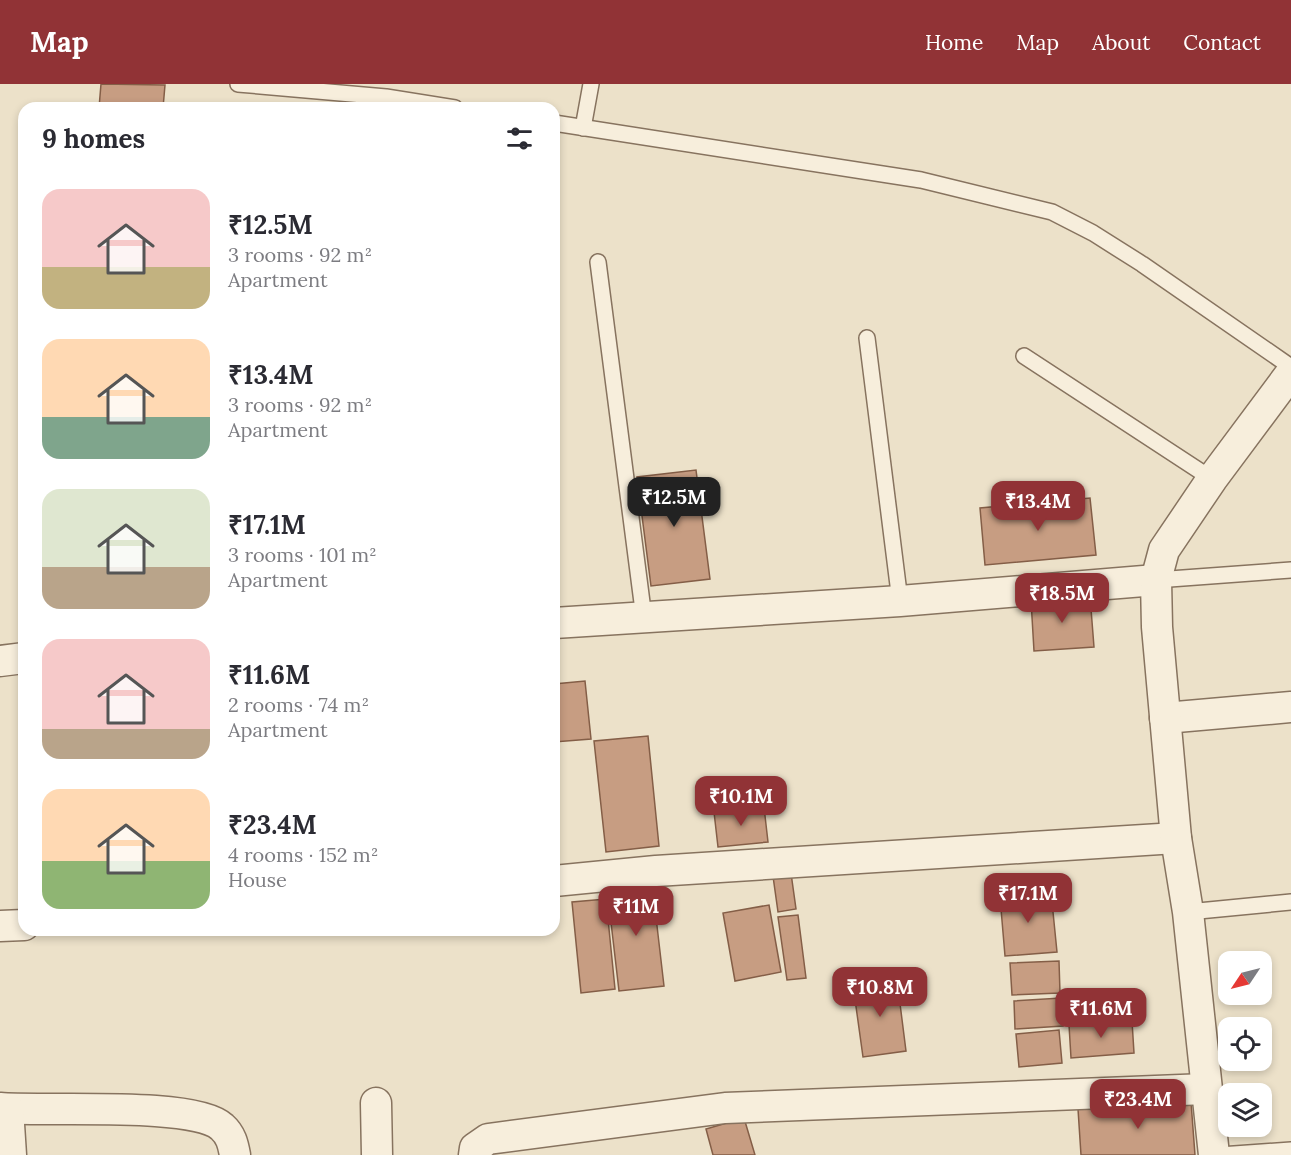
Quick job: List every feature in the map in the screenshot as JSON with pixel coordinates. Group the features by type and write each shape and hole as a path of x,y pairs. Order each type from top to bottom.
{"street":[{"path":"1214,1155 1188,912 1176,838 1156,627 1156,580 1164,550 1212,479 1291,373"},
{"path":"560,623 900,601 1156,580"},
{"path":"0,661 18,659"},
{"path":"1165,718 1291,707"},
{"path":"560,880 656,871 1176,838"},
{"path":"0,926 18,925"},
{"path":"474,1155 476,1148 488,1139 725,1108 1206,1089"},
{"path":"376,1103 377,1155"},
{"path":"11,1155 4,1109 145,1110 202,1117 221,1125 232,1139 236,1155"}],"lane":[{"path":"238,84 386,97 418,102"},
{"path":"583,128 591,84"},
{"path":"560,124 921,180 1052,212 1093,232 1291,367"},
{"path":"598,261 644,618"},
{"path":"867,338 900,601"},
{"path":"1024,356 1212,479"},
{"path":"1156,580 1291,570"},
{"path":"1188,912 1291,902"},
{"path":"1220,1155 1291,1150"}],"building":[{"path":"101,84 165,85 164,102 100,102"},
{"path":"696,470 710,579 651,586 637,477"},
{"path":"1090,498 1096,555 985,565 980,508"},
{"path":"1090,596 1094,647 1034,651 1031,600"},
{"path":"585,681 591,739 560,742 560,683"},
{"path":"648,736 659,846 606,852 594,741"},
{"path":"764,807 768,842 718,847 714,812"},
{"path":"790,866 796,909 778,912 772,869"},
{"path":"652,883 664,986 619,991 607,888"},
{"path":"1051,892 1057,952 1005,956 1000,897"},
{"path":"606,899 615,989 581,993 572,902"},
{"path":"769,905 781,972 735,981 723,913"},
{"path":"798,915 806,978 787,980 778,917"},
{"path":"1059,961 1060,993 1012,995 1010,963"},
{"path":"897,980 906,1051 863,1057 853,985"},
{"path":"1061,998 1063,1026 1015,1029 1014,1001"},
{"path":"1132,1021 1134,1053 1071,1058 1069,1025"},
{"path":"1059,1030 1062,1063 1019,1067 1016,1034"},
{"path":"1191,1102 1195,1155 1081,1155 1078,1109"},
{"path":"744,1118 755,1155 713,1155 706,1129"}]}
